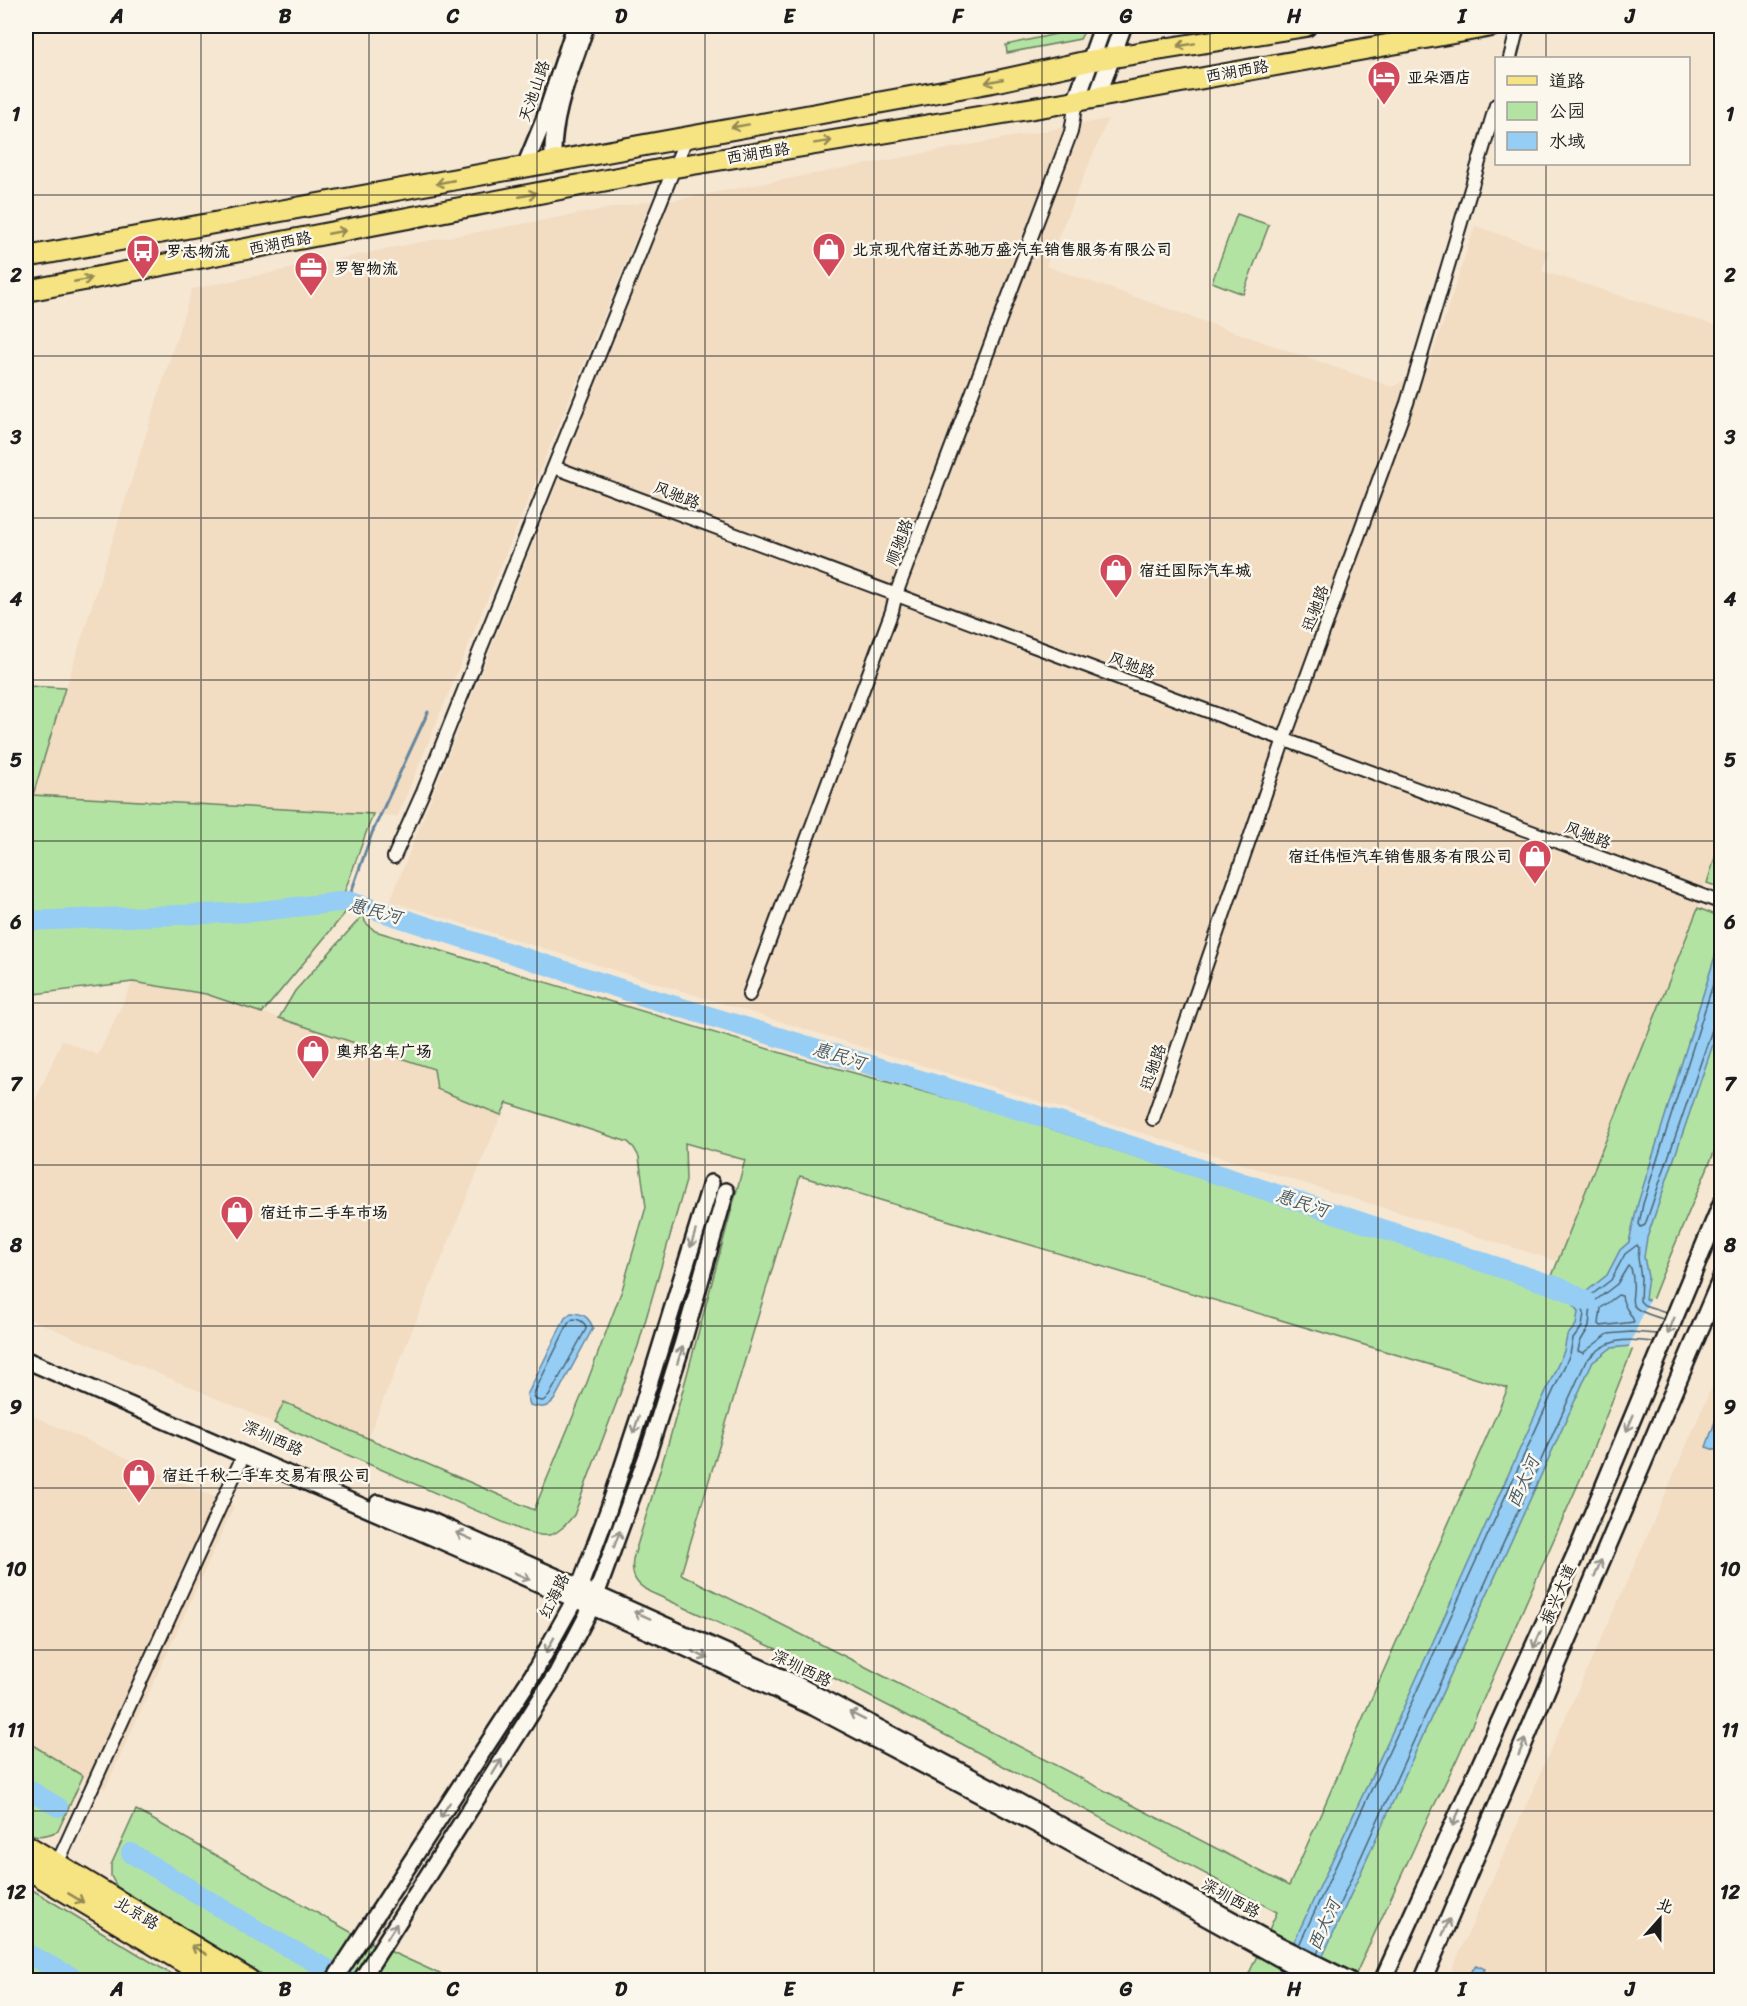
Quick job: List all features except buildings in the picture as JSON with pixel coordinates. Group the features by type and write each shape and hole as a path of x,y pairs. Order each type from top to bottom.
{"main road":[{"path":"1076,101 1103,26"},
{"path":"1097,97 1123,26"},
{"name":"西湖西路","path":"26,257 998,80 1089,61 1306,26"},
{"name":"西湖西路","path":"26,291 675,167 1076,101 1492,26"},
{"name":"振兴大道","path":"1383,1980 1578,1549 1722,1203"},
{"name":"振兴大道","path":"1423,1980 1722,1277"},
{"name":"北京路","path":"26,1845 249,1980"},
{"name":"北京路","path":"26,1868 213,1980"}],"street":[{"name":"天池山路","path":"525,166 544,120 575,26"},
{"name":"天池山路","path":"553,161 554,123 586,26"},
{"path":"1510,57 1518,26"},
{"name":"顺驰路","path":"749,995 1071,132 1076,101"},
{"name":"迅驰路","path":"1153,1119 1284,740 1407,403 1495,112"},
{"path":"394,857 423,792 687,136"},
{"name":"风驰路","path":"554,467 1722,903"},
{"name":"红海路","path":"334,1980 536,1671 577,1593 639,1417 711,1183"},
{"path":"361,1980 557,1673 594,1601 652,1442 726,1191"},
{"name":"深圳西路","path":"26,1349 375,1502 429,1520 825,1713 1266,1945"},
{"name":"深圳西路","path":"26,1360 577,1593"},
{"path":"57,1864 244,1454"},
{"path":"1266,1945 1347,1980"},
{"path":"1266,1945 1319,1980"}],"shaded area":[{"name":"宿迁国际汽车城","path":"1108,119 1046,266 1392,387 1428,368 1475,226 1549,251 1542,271 1721,327 1721,839 1576,1267 390,901 670,201"},
{"name":"罗志物流","path":"651,201 398,816 32,795 192,289 421,242"},
{"name":"宿迁市二手车市场","path":"133,982 206,994 434,1069 437,1089 501,1115 368,1437 284,1402 274,1423 26,1317 26,1122 62,1040 98,1055"},
{"path":"1721,1371 1721,1980 1447,1980 1638,1557 1716,1377"},
{"path":"26,1413 234,1506 105,1789 26,1741"}],"green space":[{"path":"1067,26 1087,26 1080,39 1007,53 1006,45 1065,32"},
{"path":"1237,214 1269,225 1243,294 1212,282"},
{"path":"26,686 65,688 33,795 373,814 344,893 339,898 239,908 26,916"},
{"path":"1721,839 1721,888 1707,883"},
{"path":"350,907 262,1013 206,994 133,982 26,995 26,928 250,916"},
{"path":"1698,908 1721,917 1721,1136 1660,1280 1587,1464 1457,1759 1353,1980 1246,1980 1277,1912 949,1737 783,1652 650,1592 635,1579 633,1559 671,1434 745,1160 685,1143 686,1181 638,1346 574,1515 557,1532 539,1535 521,1530 274,1423 284,1402 534,1510 586,1385 622,1290 646,1207 639,1157 628,1142 507,1103 501,1115 437,1089 434,1069 279,1018 295,991 364,914 365,922 375,931 795,1057 999,1112 1546,1291","holes":["800,1176 1508,1388 1289,1886 681,1574"]},
{"path":"26,1741 83,1776 58,1831 46,1835 38,1836 26,1832"},
{"path":"136,1810 363,1939 453,1980 271,1980 117,1887 111,1876 111,1865"},
{"path":"26,1886 181,1980 26,1980"}],"water":[{"name":"西大河","path":"1721,937 1721,1021 1647,1238 1644,1257 1648,1277 1645,1299 1721,1324 1721,1354 1631,1346 1611,1348 1592,1363 1312,1980 1276,1980 1395,1726 1564,1351 1567,1336 1576,1325 1578,1312 1564,1289 1587,1291 1607,1275 1620,1250 1629,1242 1638,1203"},
{"path":"571,1313 585,1316 593,1328 554,1400 544,1407 530,1405 527,1395 565,1318"},
{"path":"1721,1405 1722,1452 1706,1447"},
{"path":"1476,1965 1485,1969 1479,1980 1466,1980"}],"pier":[{"path":"1650,1298 1722,1321 1721,1335 1713,1356 1628,1349"}],"waterway":[{"path":"348,901 372,833 428,712"},
{"name":"惠民河","path":"26,921 252,912 348,901 646,997 1059,1122 1564,1289 1586,1301"},
{"path":"26,1788 58,1807"},
{"path":"131,1853 265,1935 348,1980"},
{"path":"26,1953 78,1980"}],"place":[{"name":"亚朵酒店","path":"1384,106"},
{"name":"北京现代宿迁苏驰万盛汽车销售服务有限公司","path":"829,278"},
{"name":"罗志物流","path":"143,280"},
{"name":"罗智物流","path":"311,297"},
{"name":"宿迁国际汽车城","path":"1116,599"},
{"name":"宿迁伟恒汽车销售服务有限公司","path":"1535,885"},
{"name":"奥邦名车广场","path":"313,1080"},
{"name":"宿迁市二手车市场","path":"237,1241"},
{"name":"宿迁千秋二手车交易有限公司","path":"139,1504"}]}
